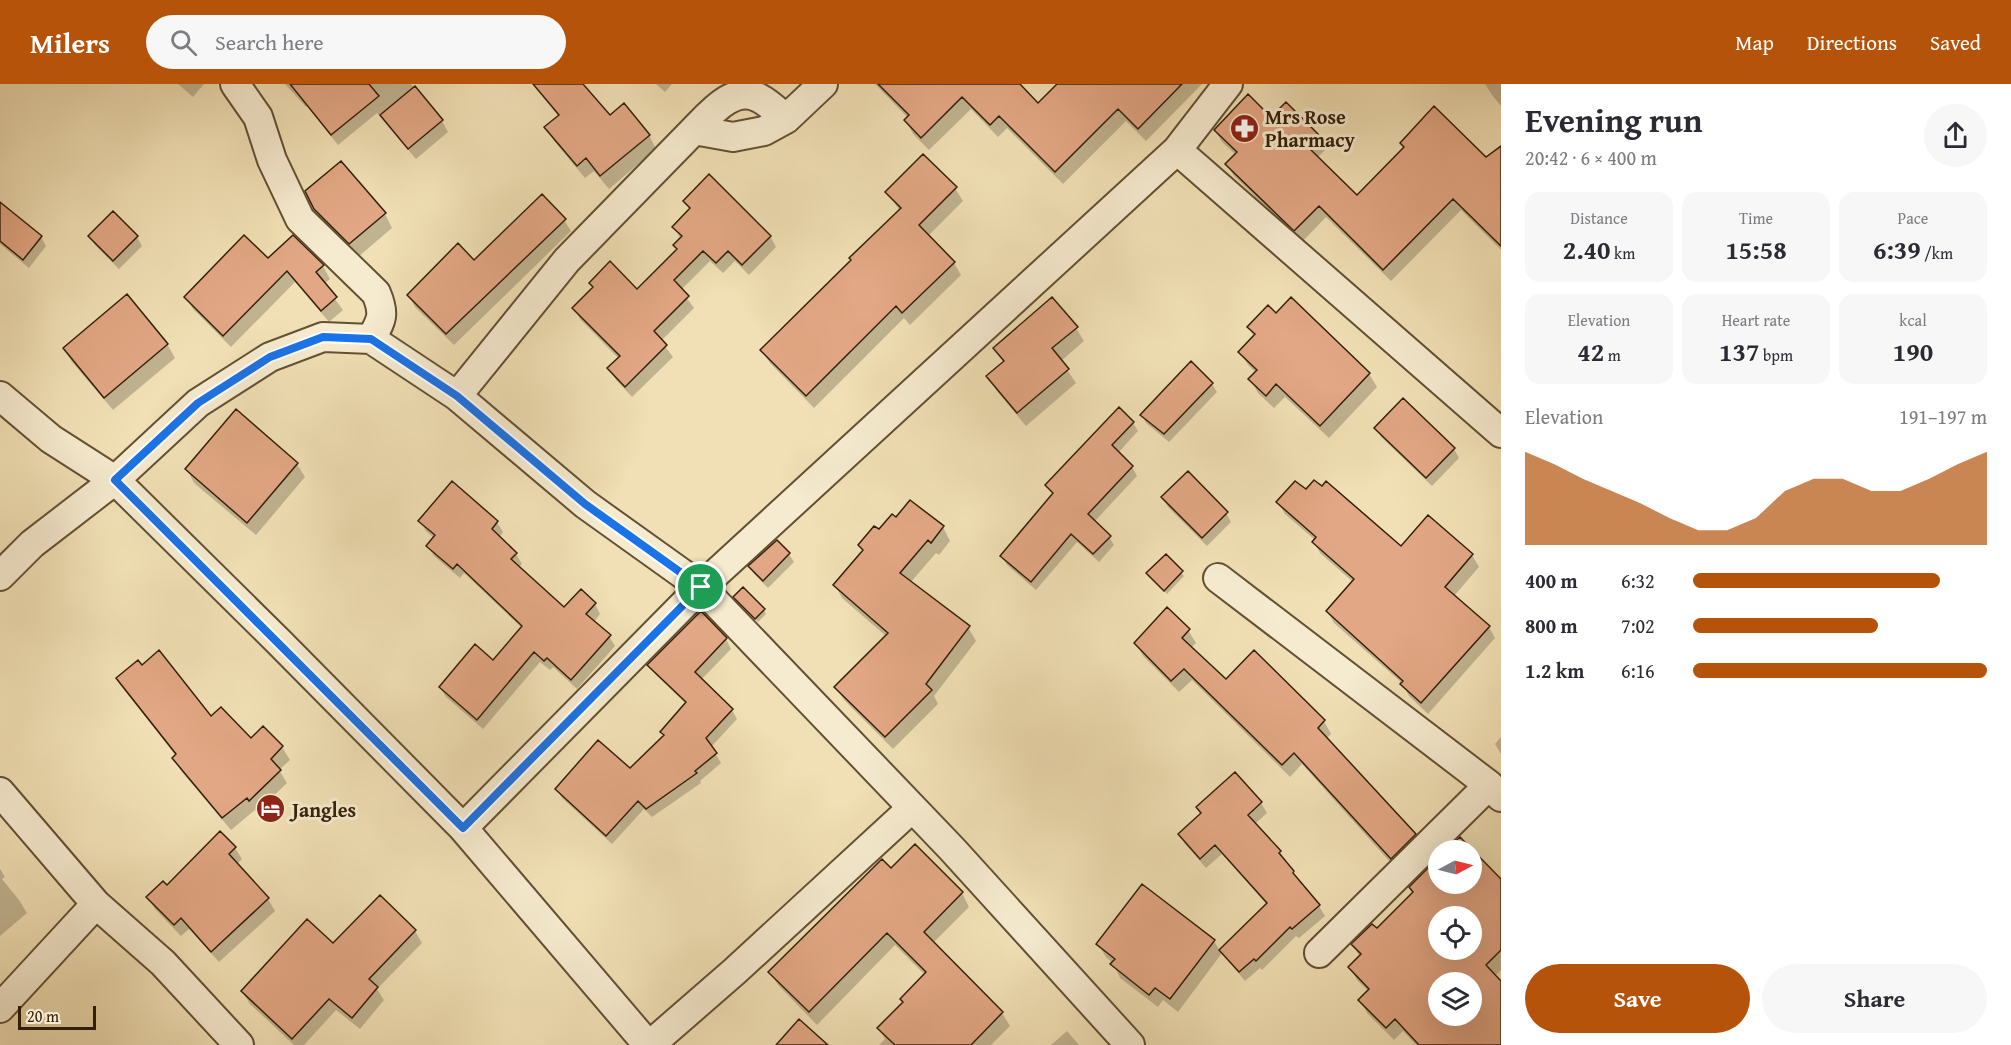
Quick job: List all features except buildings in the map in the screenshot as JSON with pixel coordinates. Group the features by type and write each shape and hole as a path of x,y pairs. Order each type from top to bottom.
{"street":[{"path":"235,84 258,117 272,160 300,219 376,293 382,308 379,325 371,339"},
{"path":"694,130 733,137 764,131 786,119 823,84"},
{"path":"463,828 701,587 1177,150 1228,84"},
{"path":"457,396 567,260 723,102 742,94 758,97 786,119"},
{"path":"1177,150 1501,433"},
{"path":"0,576 32,544 115,480 198,403 270,357 323,337 371,339 457,396 585,504 701,587 911,809 952,849 1130,1045"},
{"path":"0,396 51,439 115,480 463,828 649,1045 735,971 911,809"},
{"path":"1218,578 1495,791 1319,953"},
{"path":"0,792 96,904 163,963 239,1045"},
{"path":"0,1008 96,904"}],"place":[{"name":"Mrs Rose Pharmacy","path":"1244,128"},
{"name":"Jangles","path":"271,809"}],"route":[{"path":"323,337 371,339 457,396 585,504 701,587 463,828 115,480 198,403 270,357 323,337"}]}
